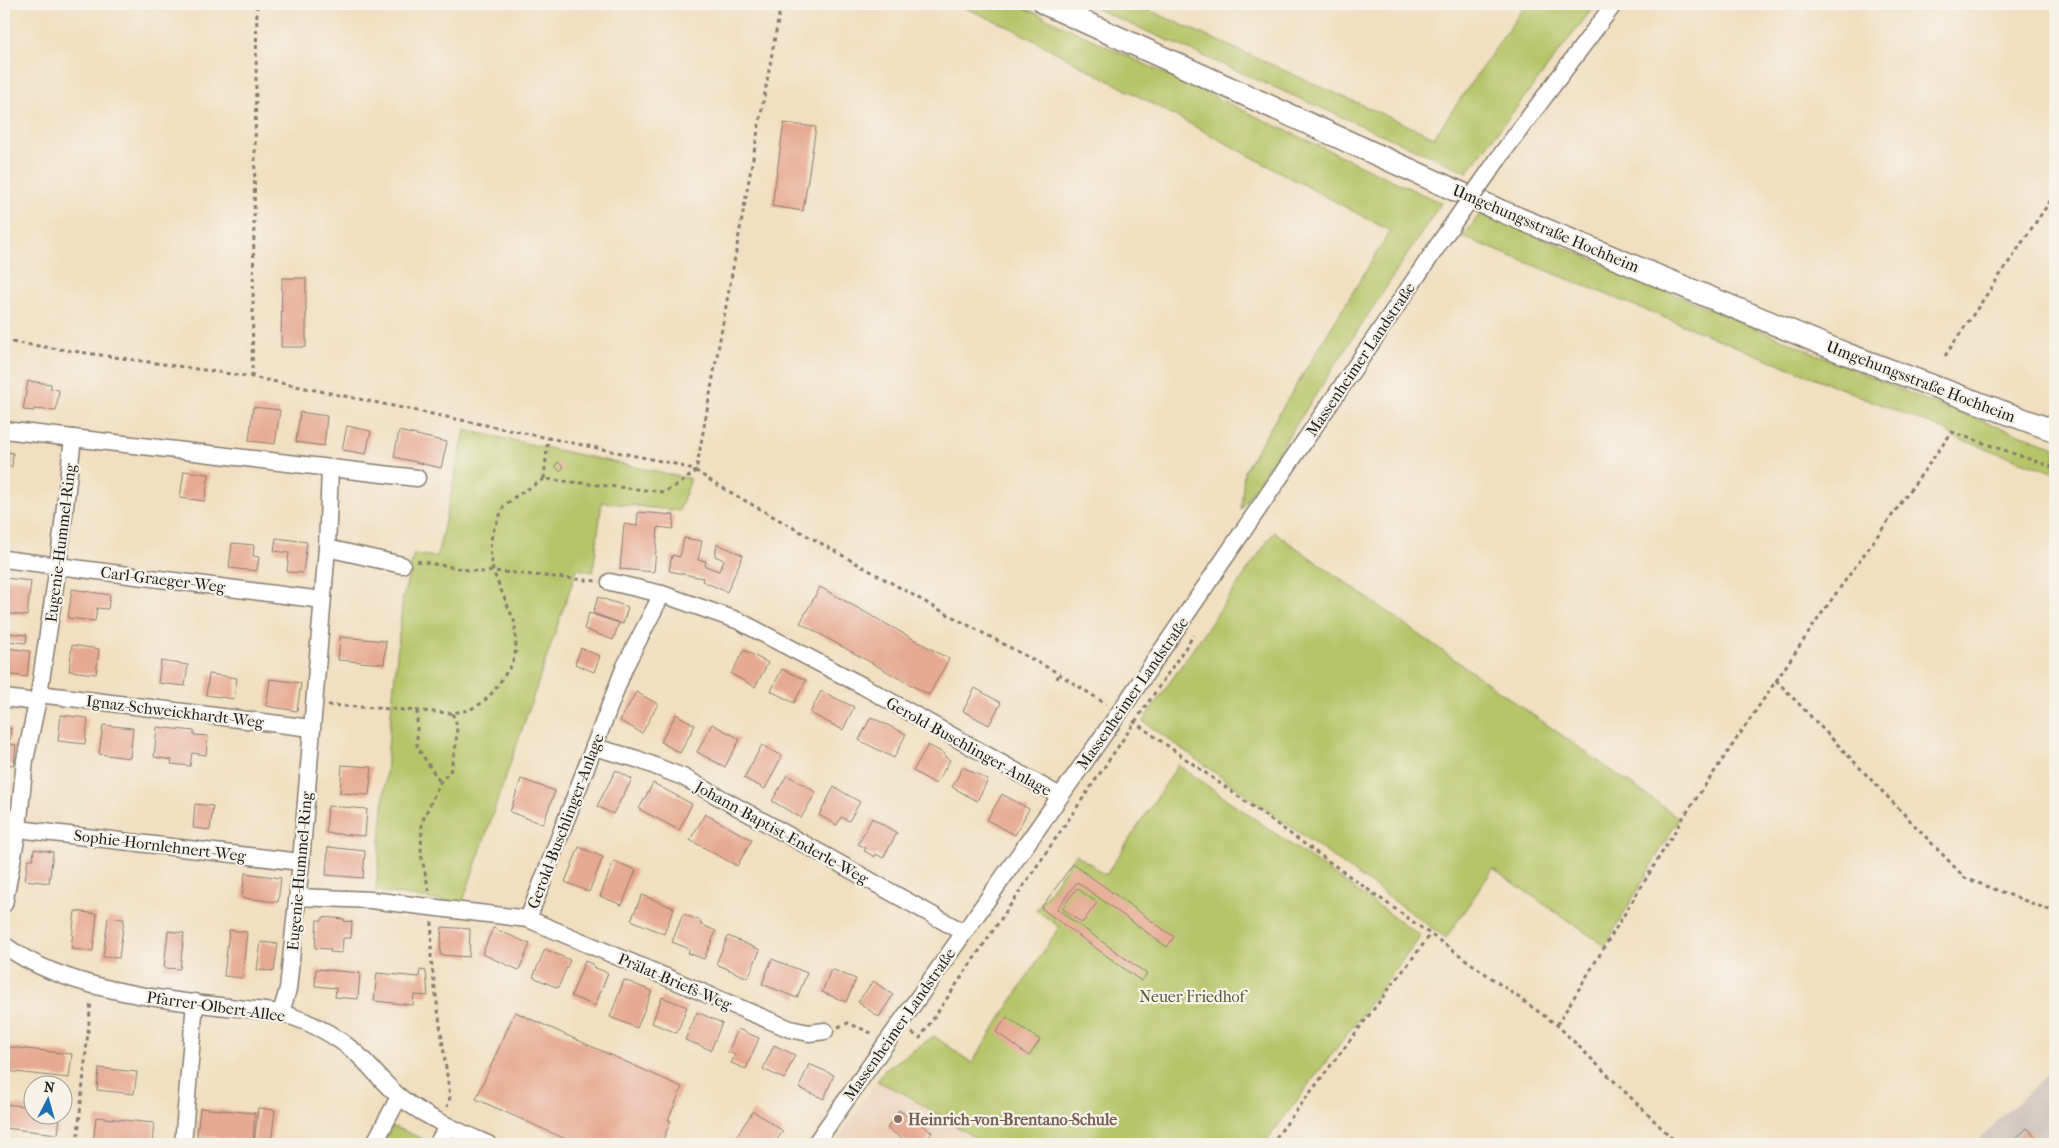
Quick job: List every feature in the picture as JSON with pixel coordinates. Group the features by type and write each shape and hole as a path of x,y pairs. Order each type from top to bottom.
{"main road":[{"name":"Umgehungsstraße Hochheim","path":"1046,4 1501,210 1844,353 2055,431"}],"street":[{"name":"Massenheimer Landstraße","path":"815,1144 1119,713 1442,238 1503,152 1614,4"},
{"path":"4,430 417,478"},
{"name":"Eugenie-Hummel-Ring","path":"4,904 18,829 25,760 38,698 58,566 73,438"},
{"name":"Eugenie-Hummel-Ring","path":"281,1013 288,989 298,897 311,728 315,704 330,469"},
{"path":"326,548 402,565"},
{"name":"Carl-Graeger-Weg","path":"4,559 322,600"},
{"name":"Gerold-Buschlinger-Anlage","path":"610,582 662,594 739,621 863,686 1060,796"},
{"name":"Gerold-Buschlinger-Anlage","path":"298,897 371,900 528,919 625,666 662,594"},
{"name":"Ignaz-Schweickhardt-Weg","path":"4,698 38,698 311,728"},
{"name":"Johann-Baptist-Enderle-Weg","path":"594,747 637,759 683,777 963,932"},
{"name":"Sophie-Hornlehnert-Weg","path":"18,829 301,862"},
{"name":"Prälat-Briefs-Weg","path":"528,919 790,1029 809,1033 825,1031"},
{"name":"Pfarrer-Olbert-Allee","path":"6,952 93,985 135,994 281,1013 296,1018 332,1035 354,1052 399,1097 448,1126 488,1144"},
{"path":"183,1144 195,1002"},
{"path":"374,1144 399,1097"},
{"path":"437,1144 448,1126"}],"path":[{"path":"252,377 257,4"},
{"path":"315,704 452,714 469,710 494,691 512,664 516,650 515,624 493,571 490,549 492,534 504,506 516,496 544,479 664,492 682,482 696,471 781,4"},
{"path":"1945,356 2055,194"},
{"path":"4,341 252,377 675,464 696,471 927,603 1059,674 1136,723 1557,1025 1678,1144"},
{"path":"1557,1025 1683,818 1776,680 1952,432 2055,468"},
{"path":"544,479 548,439"},
{"path":"402,565 413,560 480,572 493,571 610,582"},
{"path":"1057,679 1059,674"},
{"path":"1776,680 1965,878 2055,912"},
{"path":"416,711 418,747 440,782"},
{"path":"446,1107 450,1097 431,959 433,908 421,854 422,822 440,782 450,772 456,745 457,726 452,714"},
{"path":"920,1038 1136,723"},
{"path":"1272,1144 1430,934"},
{"path":"77,1144 93,985"},
{"path":"825,1031 848,1023 879,1037"}],"shaded area":[{"path":"2055,1067 2055,1144 1973,1144"},
{"name":"Heinrich-von-Brentano-Schule","path":"877,1081 903,1093 985,1144 835,1144"}],"green space":[{"path":"956,4 1015,4 1441,203 1241,509 1244,471 1390,231 1009,27"},
{"path":"1085,4 1135,4 1434,137 1526,4 1596,4 1467,172"},
{"path":"1481,212 1928,401 2055,447 2055,473 1953,437 1945,430 1463,237"},
{"path":"465,430 691,479 679,511 602,502 593,572 577,569 462,904 376,891 403,597 414,554 437,557"},
{"path":"1274,532 1679,818 1605,946 1493,869 1446,938 1143,721"},
{"name":"Neuer Friedhof","path":"1178,765 1421,936 1264,1144 985,1144 903,1093 877,1081 885,1070 934,1036 972,1063 1059,927 1036,910 1076,854 1106,875"},
{"path":"392,1126 423,1139 421,1144 383,1144"}],"building":[{"path":"784,123 816,127 803,211 772,206"},
{"path":"282,278 306,278 306,347 281,347"},
{"path":"28,381 51,384 51,389 59,390 56,411 23,410"},
{"path":"253,407 280,410 275,444 249,441"},
{"path":"300,412 327,416 324,446 296,442"},
{"path":"347,426 371,431 366,454 342,450"},
{"path":"399,431 447,442 441,468 394,457"},
{"path":"4,446 7,447 7,452 13,453 12,467 4,466"},
{"path":"558,462 564,467 560,471 555,466"},
{"path":"184,471 209,474 205,501 180,498"},
{"path":"638,512 674,515 673,529 658,527 654,572 620,569 624,524 637,526"},
{"path":"276,538 307,542 303,573 287,572 289,553 274,551"},
{"path":"684,538 702,541 698,560 706,561 705,566 719,571 724,560 715,556 717,544 743,555 727,592 702,581 703,578 669,571 672,555 680,557"},
{"path":"232,543 254,545 253,556 259,557 257,571 229,568"},
{"path":"5,578 31,581 27,616 4,613"},
{"path":"820,587 949,659 929,695 800,623"},
{"path":"72,589 110,595 108,609 97,608 95,621 68,618"},
{"path":"598,597 628,607 623,624 593,613"},
{"path":"589,613 619,623 613,640 584,629"},
{"path":"8,633 27,635 26,643 7,641"},
{"path":"340,637 386,641 384,664 338,660"},
{"path":"72,645 99,649 96,674 69,671"},
{"path":"6,648 30,651 27,677 4,674"},
{"path":"581,648 600,656 594,672 575,664"},
{"path":"744,650 768,663 755,687 731,674"},
{"path":"161,661 188,665 185,686 158,683"},
{"path":"782,669 806,680 794,703 771,691"},
{"path":"209,674 237,678 234,699 206,695"},
{"path":"270,679 301,683 297,711 266,706"},
{"path":"975,688 1001,703 989,725 963,711"},
{"path":"821,691 854,707 843,730 810,713"},
{"path":"636,692 658,704 642,733 620,721"},
{"path":"676,714 695,725 680,753 661,742"},
{"path":"61,715 88,718 85,744 58,741"},
{"path":"871,717 906,734 894,758 859,740"},
{"path":"712,724 740,739 725,767 697,752"},
{"path":"103,725 133,728 130,758 99,754"},
{"path":"157,727 194,731 194,735 208,736 206,755 192,753 190,766 171,764 172,760 154,757"},
{"path":"4,728 11,728 10,740 4,740"},
{"path":"8,744 16,745 14,765 6,764"},
{"path":"762,745 782,756 765,789 744,778"},
{"path":"928,745 945,754 944,756 950,760 936,784 913,771"},
{"path":"342,765 372,767 369,795 340,793"},
{"path":"963,767 988,780 977,801 952,787"},
{"path":"616,770 632,779 613,814 597,806"},
{"path":"787,775 816,792 801,818 772,801"},
{"path":"521,779 555,791 543,824 510,812"},
{"path":"653,783 692,804 679,830 639,809"},
{"path":"834,787 860,802 849,821 841,817 837,825 819,815"},
{"path":"1002,794 1029,809 1015,835 987,820"},
{"path":"195,804 213,806 210,830 193,828"},
{"path":"328,806 367,809 365,836 326,833"},
{"path":"705,814 752,840 737,866 690,840"},
{"path":"872,818 897,833 883,858 876,854 875,857 864,851 866,848 858,844"},
{"path":"328,847 365,851 363,878 326,875"},
{"path":"579,847 603,857 589,892 565,882"},
{"path":"34,849 53,852 49,883 25,880 28,859 33,859"},
{"path":"614,861 636,870 622,905 600,896"},
{"path":"1073,864 1174,937 1167,947 1077,882 1057,909 1147,974 1141,981 1041,908"},
{"path":"245,873 281,878 278,902 242,898"},
{"path":"1077,888 1097,903 1082,923 1062,908"},
{"path":"642,895 674,908 664,934 631,920"},
{"path":"75,911 97,914 93,951 71,949"},
{"path":"683,914 701,921 700,924 716,931 704,959 688,953 690,949 672,942"},
{"path":"108,917 124,919 119,958 103,957"},
{"path":"323,917 344,919 344,921 352,922 351,938 343,938 342,953 330,952 330,949 315,948 317,920 323,920"},
{"path":"442,927 470,929 469,957 440,955"},
{"path":"493,928 530,944 519,970 482,954"},
{"path":"229,930 247,932 242,978 224,976"},
{"path":"168,931 184,933 180,969 164,968"},
{"path":"728,936 760,950 748,978 716,964"},
{"path":"261,942 278,944 274,971 257,970"},
{"path":"545,949 570,960 558,988 533,977"},
{"path":"772,959 807,973 797,998 762,984"},
{"path":"585,961 594,965 593,967 608,973 595,1006 571,996"},
{"path":"316,969 360,973 358,999 335,997 336,988 315,986"},
{"path":"831,969 856,979 846,1002 822,992"},
{"path":"420,970 426,971 428,996 414,995 413,1005 374,1001 377,973 419,977"},
{"path":"624,980 652,991 637,1028 610,1017"},
{"path":"873,981 893,995 879,1017 858,1002"},
{"path":"662,997 687,1007 677,1033 652,1023"},
{"path":"515,1012 682,1087 668,1120 671,1121 661,1144 577,1144 476,1099"},
{"path":"697,1012 722,1023 711,1050 685,1040"},
{"path":"1007,1017 1040,1040 1029,1056 996,1032"},
{"path":"738,1029 759,1038 746,1069 731,1063 735,1055 728,1052"},
{"path":"774,1045 795,1055 784,1079 763,1069"},
{"path":"9,1047 72,1054 69,1076 6,1071"},
{"path":"809,1064 834,1075 824,1099 799,1088"},
{"path":"99,1068 137,1072 134,1094 97,1090"},
{"path":"4,1104 22,1106 22,1126 59,1126 58,1134 4,1128"},
{"path":"200,1108 255,1113 253,1141 197,1136"},
{"path":"258,1108 275,1110 271,1144 254,1144"},
{"path":"899,1110 932,1132 924,1144 910,1144 887,1128"},
{"path":"753,1111 783,1131 774,1144 740,1144 734,1140"},
{"path":"96,1117 154,1123 152,1144 93,1144"},
{"path":"2027,1128 2043,1144 2010,1144"}],"place":[{"name":"Heinrich-von-Brentano-Schule","path":"898,1119"}]}
